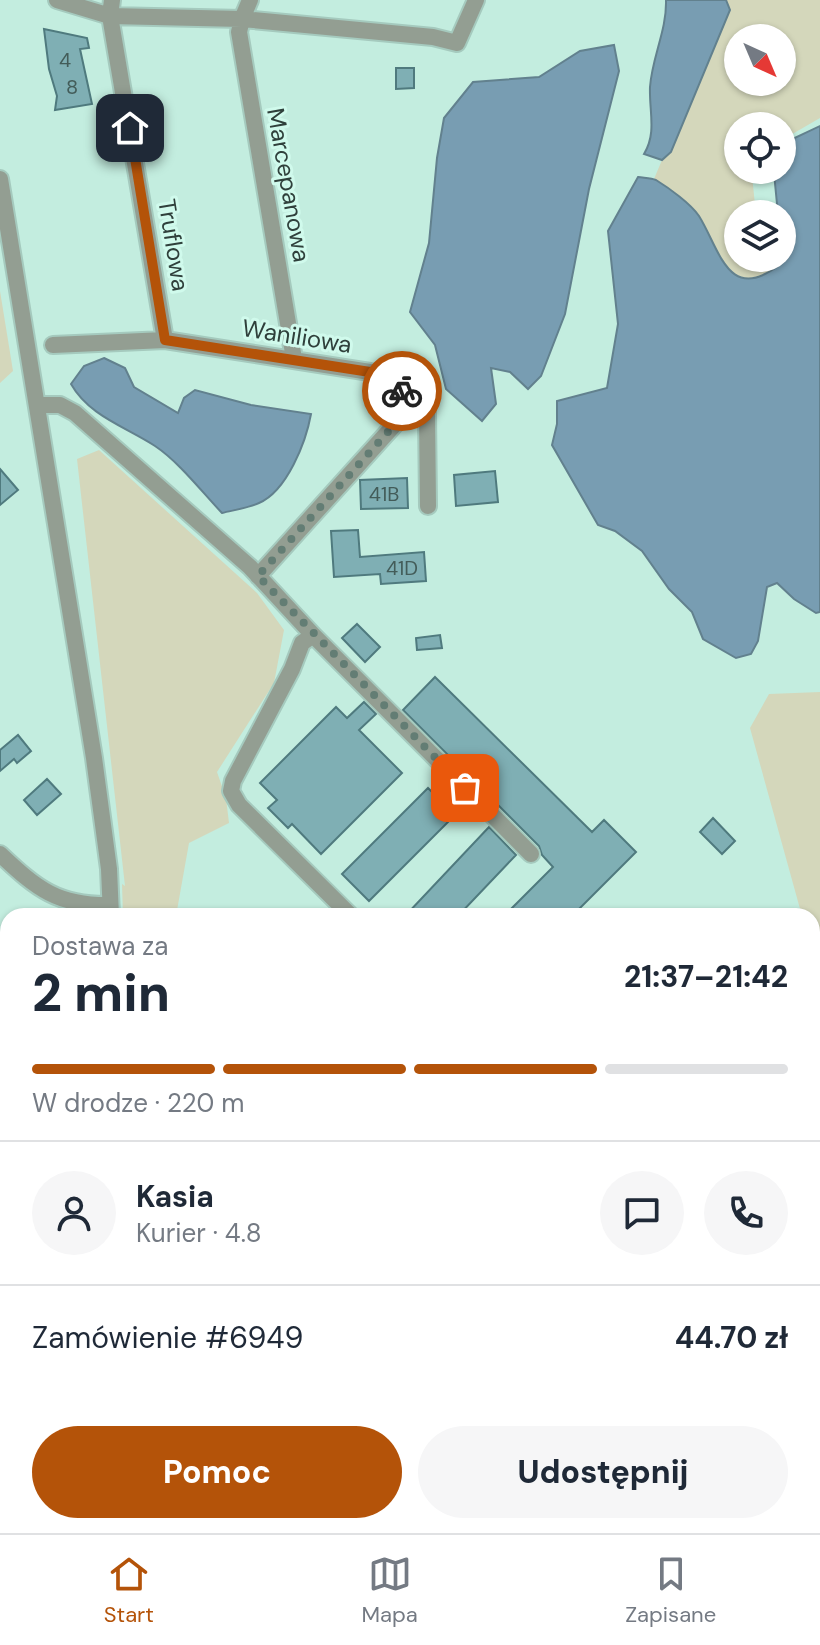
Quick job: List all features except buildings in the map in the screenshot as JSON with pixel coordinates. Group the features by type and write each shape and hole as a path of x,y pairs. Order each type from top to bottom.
{"street":[{"path":"57,0 157,19 242,19 433,37 457,43 476,0"},
{"path":"242,19 250,0"},
{"name":"Truflowa","path":"111,8 165,340"},
{"name":"Marcepanowa","path":"242,19 239,32 294,359"},
{"path":"0,179 94,758 109,869 111,908"},
{"name":"Waniliowa","path":"53,345 165,340 294,359 378,374 386,377 415,402"},
{"path":"258,576 415,402 427,412 428,506"},
{"path":"38,405 60,405 75,413 258,576 531,854"},
{"path":"313,635 302,643 292,669 233,781 231,791 239,805 343,908"},
{"path":"0,854 34,884 60,899 98,908"}],"green space":[{"path":"726,0 820,0 820,118 796,132 796,112 724,112 724,184 753,184 755,200 724,200 724,263 694,210 654,179 662,160 671,151 724,24 724,96 796,96 796,24 724,24 730,10"},
{"path":"732,272 768,272 747,279"},
{"path":"0,291 13,371 0,383"},
{"path":"99,450 257,593 284,630 274,683 217,772 226,798 229,823 189,843 177,908 123,908 122,884 125,886 77,459"},
{"path":"820,692 820,908 800,908 750,728 769,694"}],"water":[{"path":"666,0 726,0 730,10 671,152 662,160 644,154 652,122 650,87 653,65"},
{"path":"614,45 619,71 589,189 565,314 541,376 528,389 510,372 491,368 496,404 482,421 446,389 435,345 410,312 429,243 444,118 473,82 539,77 580,51"},
{"path":"820,126 820,612 816,613 794,599 777,583 767,587 758,641 751,654 736,658 703,639 692,612 669,589 642,551 615,531 598,525 552,445 557,424 557,401 607,388 618,324 608,231 638,177 656,180 691,206 724,262 724,272 733,272 748,279 768,272 796,272 796,200 777,200 775,184 796,184 796,137"},
{"path":"104,358 125,368 134,387 178,413 184,398 195,390 251,405 311,414 294,464 269,497 246,508 222,513 164,453 98,413 79,395 71,384 84,366"}],"way so far":[{"path":"402,391 415,402 258,576 465,788"}],"route":[{"path":"130,128 165,340 370,372 386,377 402,391"}]}
